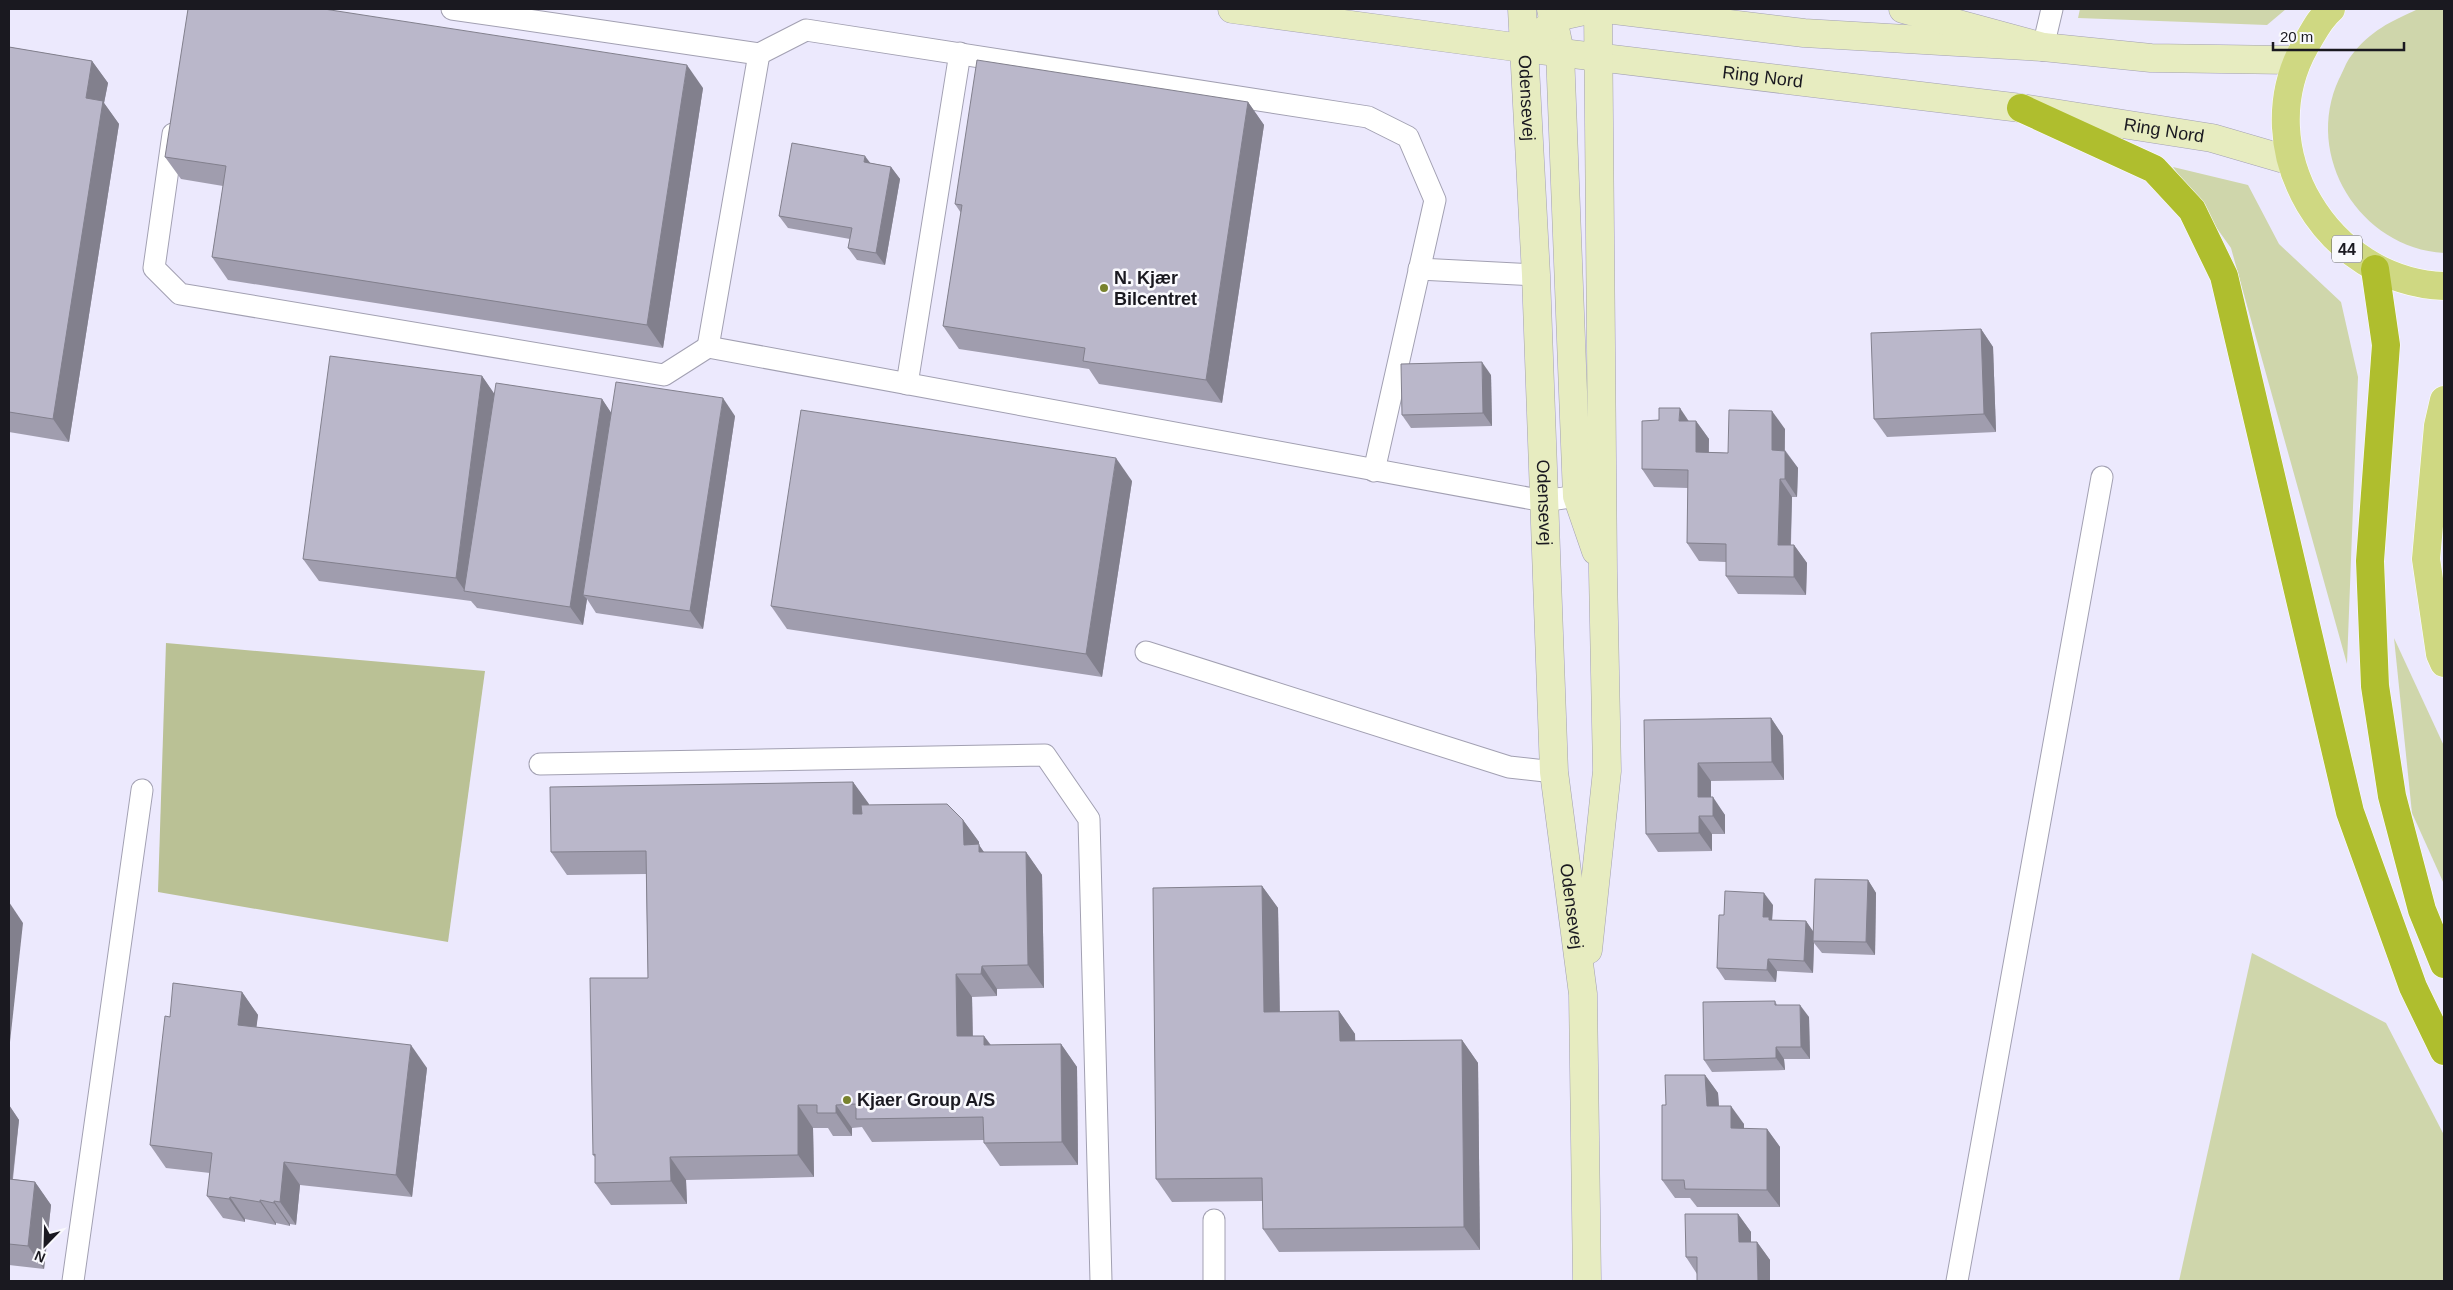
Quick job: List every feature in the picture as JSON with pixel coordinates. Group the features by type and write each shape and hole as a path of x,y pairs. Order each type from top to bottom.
{"highway":[{"path":"2021,108 2154,169 2192,210 2224,276 2350,812 2413,987 2444,1051"},
{"path":"2375,269 2386,345 2370,561 2375,686 2392,796 2422,910 2444,964"}],"main road":[{"name":"Ring Nord","path":"1232,9 1522,48 2021,108 2212,138 2291,161"},
{"name":"Odensevej","path":"1522,9 1522,48 1536,275 1554,772 1583,994 1587,1281"},
{"name":"Odensevej","path":"1583,994 1607,771 1603,572 1598,9"},
{"path":"1606,9 1804,34 2043,47 2151,58 2297,60"},
{"path":"1903,9 2043,47"},
{"name":"44","path":"2331,9 2322,16 2297,60 2288,94 2286,127 2291,161 2308,204 2337,242 2375,269 2422,286 2444,286"},
{"path":"1522,48 1568,12"},
{"path":"1568,12 1599,57"},
{"path":"1568,12 1560,52 1577,496 1603,572"},
{"path":"2444,400 2438,426 2426,559 2440,654 2444,663"}],"lane":[{"path":"452,9 759,54 806,30 1368,117 1408,137 1435,200 1374,471"},
{"path":"2043,47 2052,9"},
{"path":"708,347 759,54"},
{"path":"907,384 960,54"},
{"path":"176,110 154,268 180,294 664,375 708,347 1544,501 1577,496 1602,477"},
{"path":"1420,269 1536,275"},
{"path":"1956,1281 2102,477"},
{"path":"1146,652 1509,767 1554,772"},
{"path":"540,764 1045,755 1089,820 1101,1281"},
{"path":"73,1281 142,790"},
{"path":"1214,1220 1214,1281"}],"green space":[{"path":"2080,9 2286,9 2267,25 2078,18"},
{"path":"2418,9 2444,9 2444,253 2414,247 2387,235 2364,216 2347,193 2334,167 2328,138 2330,108 2339,79 2349,58 2374,33"},
{"path":"2173,167 2248,185 2279,244 2341,302 2358,377 2347,664 2231,248"},
{"path":"2394,638 2444,746 2444,884 2412,813"},
{"path":"166,643 485,671 448,942 158,892"},
{"path":"2252,953 2386,1023 2444,1135 2444,1281 2179,1281"}],"building":[{"path":"188,9 324,9 687,65 647,325 212,257 226,166 165,157"},
{"path":"9,47 92,61 86,98 103,101 53,419 9,412"},
{"name":"N. Kjær Bilcentret","path":"977,60 1248,102 1206,380 1083,361 1085,348 943,326 962,205 955,204"},
{"path":"792,143 865,156 864,162 891,167 876,253 848,248 852,228 779,216"},
{"path":"1981,329 1984,414 1874,419 1871,333"},
{"path":"330,356 482,376 456,578 303,559"},
{"path":"1482,362 1483,413 1402,415 1401,364"},
{"path":"616,382 723,398 690,611 583,595"},
{"path":"496,383 602,399 570,607 464,591"},
{"path":"1659,408 1680,408 1679,421 1696,421 1696,452 1728,453 1729,410 1772,411 1772,450 1785,451 1785,479 1780,479 1778,545 1794,545 1794,577 1726,576 1726,544 1687,543 1688,470 1642,469 1642,421 1659,420"},
{"path":"801,410 1116,458 1086,654 771,606"},
{"path":"1771,718 1772,762 1698,763 1698,797 1713,797 1713,816 1699,816 1699,833 1646,834 1644,720"},
{"path":"853,782 853,814 862,814 861,805 947,804 963,820 964,845 979,844 979,852 1026,852 1028,965 982,966 981,974 956,974 957,1036 984,1036 984,1045 1061,1044 1062,1142 984,1143 983,1117 856,1119 856,1104 836,1105 836,1113 817,1113 817,1105 798,1105 798,1155 670,1157 671,1181 595,1183 590,978 648,978 646,851 551,852 550,787"},
{"path":"1815,879 1868,880 1866,942 1813,941"},
{"path":"1262,886 1264,1012 1339,1011 1340,1041 1462,1040 1464,1227 1263,1229 1262,1178 1156,1179 1153,888"},
{"path":"1725,891 1764,893 1763,917 1769,917 1769,920 1806,921 1804,961 1768,959 1767,970 1717,968 1719,915 1724,915"},
{"path":"173,983 242,992 238,1025 411,1045 396,1175 284,1162 280,1202 274,1201 274,1203 260,1200 260,1202 230,1197 229,1199 207,1196 212,1153 150,1145 165,1016 170,1017"},
{"path":"1775,1001 1775,1005 1800,1005 1801,1047 1776,1047 1776,1058 1704,1060 1703,1002"},
{"path":"1665,1075 1705,1075 1707,1106 1731,1106 1731,1128 1767,1129 1767,1190 1685,1189 1684,1180 1662,1180 1662,1105 1666,1105"},
{"path":"9,1179 35,1182 28,1246 9,1244"},
{"path":"1685,1214 1738,1214 1739,1242 1757,1242 1758,1281 1697,1281 1697,1257 1686,1257"}],"place":[{"name":"N. Kjær Bilcentret","path":"1104,288"},
{"name":"Kjaer Group A/S","path":"847,1100"}]}
